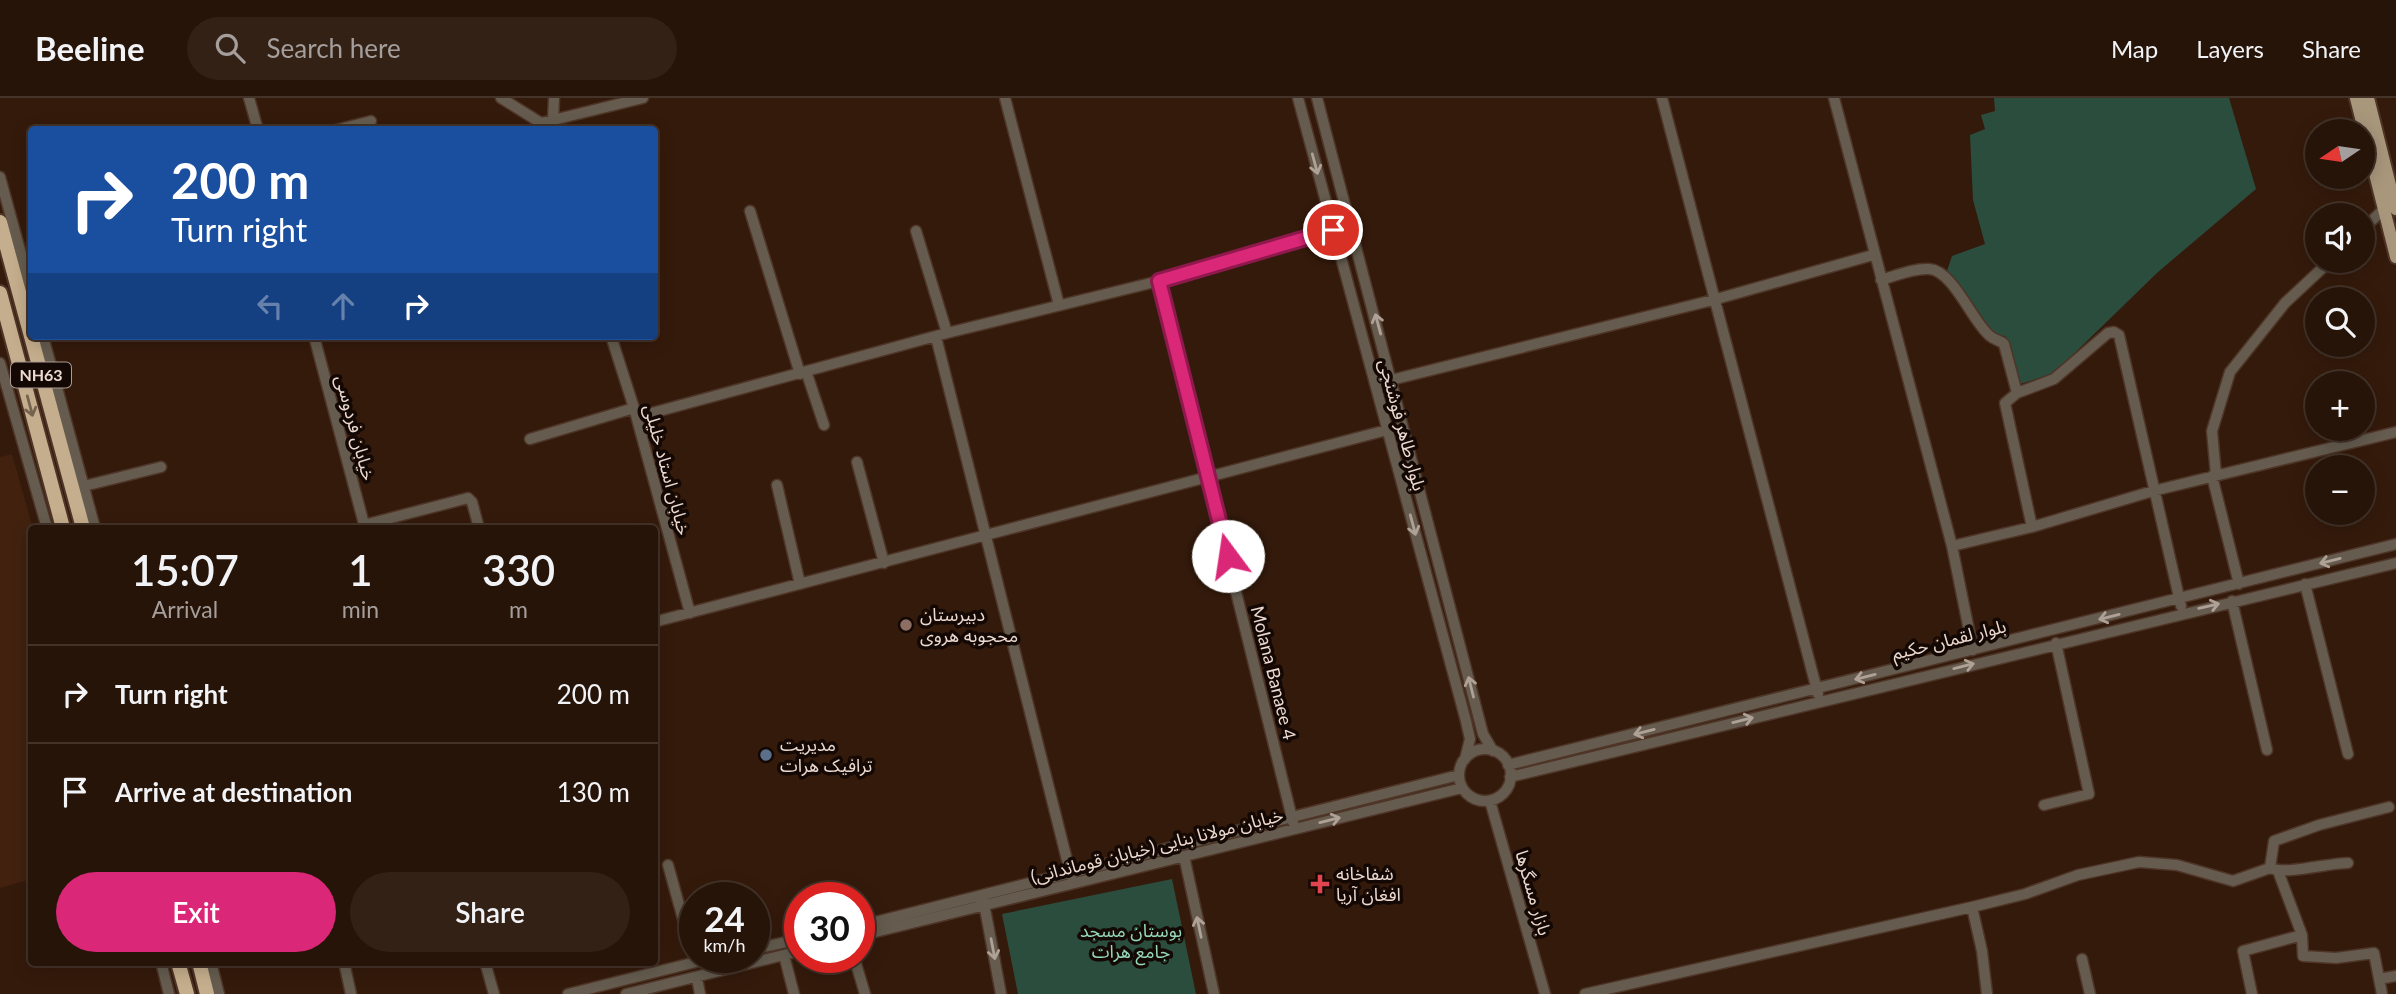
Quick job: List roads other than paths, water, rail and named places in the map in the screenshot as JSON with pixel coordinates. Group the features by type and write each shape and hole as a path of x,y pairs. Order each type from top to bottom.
{"highway":[{"name":"NH63","path":"0,222 28,325"},
{"name":"NH63","path":"0,293 62,525"},
{"name":"NH63","path":"32,340 82,525"},
{"path":"179,966 187,994"},
{"path":"200,966 207,994"}],"main road":[{"path":"2356,98 2392,203"},
{"path":"2368,98 2392,203 2396,257"}],"street":[{"path":"249,98 257,126"},
{"path":"501,98 541,126 643,98"},
{"path":"553,121 554,98"},
{"path":"1005,98 1059,305"},
{"name":"بلوار طاهر فوشنجی","path":"1298,98 1470,739 1465,759"},
{"name":"بلوار طاهر فوشنجی","path":"1317,98 1483,734 1493,751"},
{"path":"1662,98 1713,300 1821,701"},
{"path":"1834,98 1873,256 1952,546 1973,650"},
{"path":"352,126 371,121"},
{"path":"0,177 28,279"},
{"path":"2375,218 2392,203"},
{"path":"750,211 803,374 824,425"},
{"path":"530,439 803,374 942,335 1159,281 1333,230"},
{"path":"916,231 942,335 984,536 1070,871 1071,884"},
{"path":"1375,384 1393,382 1713,300 1873,256"},
{"path":"1881,280 1931,268 1939,273 1970,307 1989,336 2004,344 2017,393"},
{"path":"2239,584 2214,476 2212,431 2230,372 2285,303 2317,273"},
{"name":"Molana Banaee 4","path":"1159,281 1294,829"},
{"path":"2032,527 2005,403 2017,393 2054,379 2108,333 2119,335 2152,491 2183,612"},
{"path":"44,340 94,525"},
{"name":"خیابان فردوسی","path":"315,340 365,525"},
{"name":"خیابان استاد خلیلی","path":"612,340 636,412 690,613"},
{"path":"0,363 3,386 46,525"},
{"path":"658,621 1387,430"},
{"path":"1952,546 2032,527 2152,491 2396,432"},
{"path":"857,462 884,563"},
{"path":"84,486 161,467"},
{"path":"777,485 800,584"},
{"path":"369,525 468,498 472,502 478,525"},
{"name":"بلوار لقمان حکیم","path":"1508,765 2396,544"},
{"name":"بلوار لقمان حکیم","path":"1510,777 2183,612 2396,563"},
{"path":"2305,584 2348,754"},
{"path":"2232,601 2267,750"},
{"path":"2045,805 2089,794 2056,643"},
{"path":"1493,751 1508,765 1510,777 1504,792 1490,801 1474,799 1462,788 1459,775 1465,759 1475,752 1493,751"},
{"name":"خیابان مولانا بنایی (خیابان قوماندانی)","path":"875,931 1070,871 1459,775"},
{"name":"خیابان مولانا بنایی (خیابان قوماندانی)","path":"875,923 983,899 1071,884 1462,788"},
{"name":"بازار مسگرها","path":"1490,801 1545,994"},
{"path":"2382,994 2374,953 2336,958 2304,956 2302,935 2274,870 2274,841 2319,825 2389,807"},
{"path":"1184,856 1214,994"},
{"path":"1585,994 1972,907 2025,894 2078,875 2139,862 2177,865 2233,881 2274,870 2322,863 2348,863"},
{"path":"668,865 679,905"},
{"path":"983,899 1001,994"},
{"path":"1972,907 1982,951 1987,994"},
{"path":"2252,994 2243,951 2302,935"},
{"path":"626,994 784,955"},
{"path":"2082,959 2090,994"},
{"path":"162,966 169,994"},
{"path":"212,966 219,994"},
{"path":"345,966 351,994"},
{"path":"486,966 494,994"},
{"path":"568,994 679,966"},
{"path":"789,973 794,994"},
{"path":"859,973 865,994"},
{"path":"2379,979 2396,976"},
{"path":"697,978 700,994"}],"place":[{"name":"دبیرستان محجوبه هروی","path":"906,625"},
{"name":"مدیریت ترافیک هرات","path":"766,755"},
{"name":"شفاخانه افغان آریا","path":"1320,884"}],"park label":[{"name":"بوستان مسجد جامع هرات","path":"1131,941"}]}
